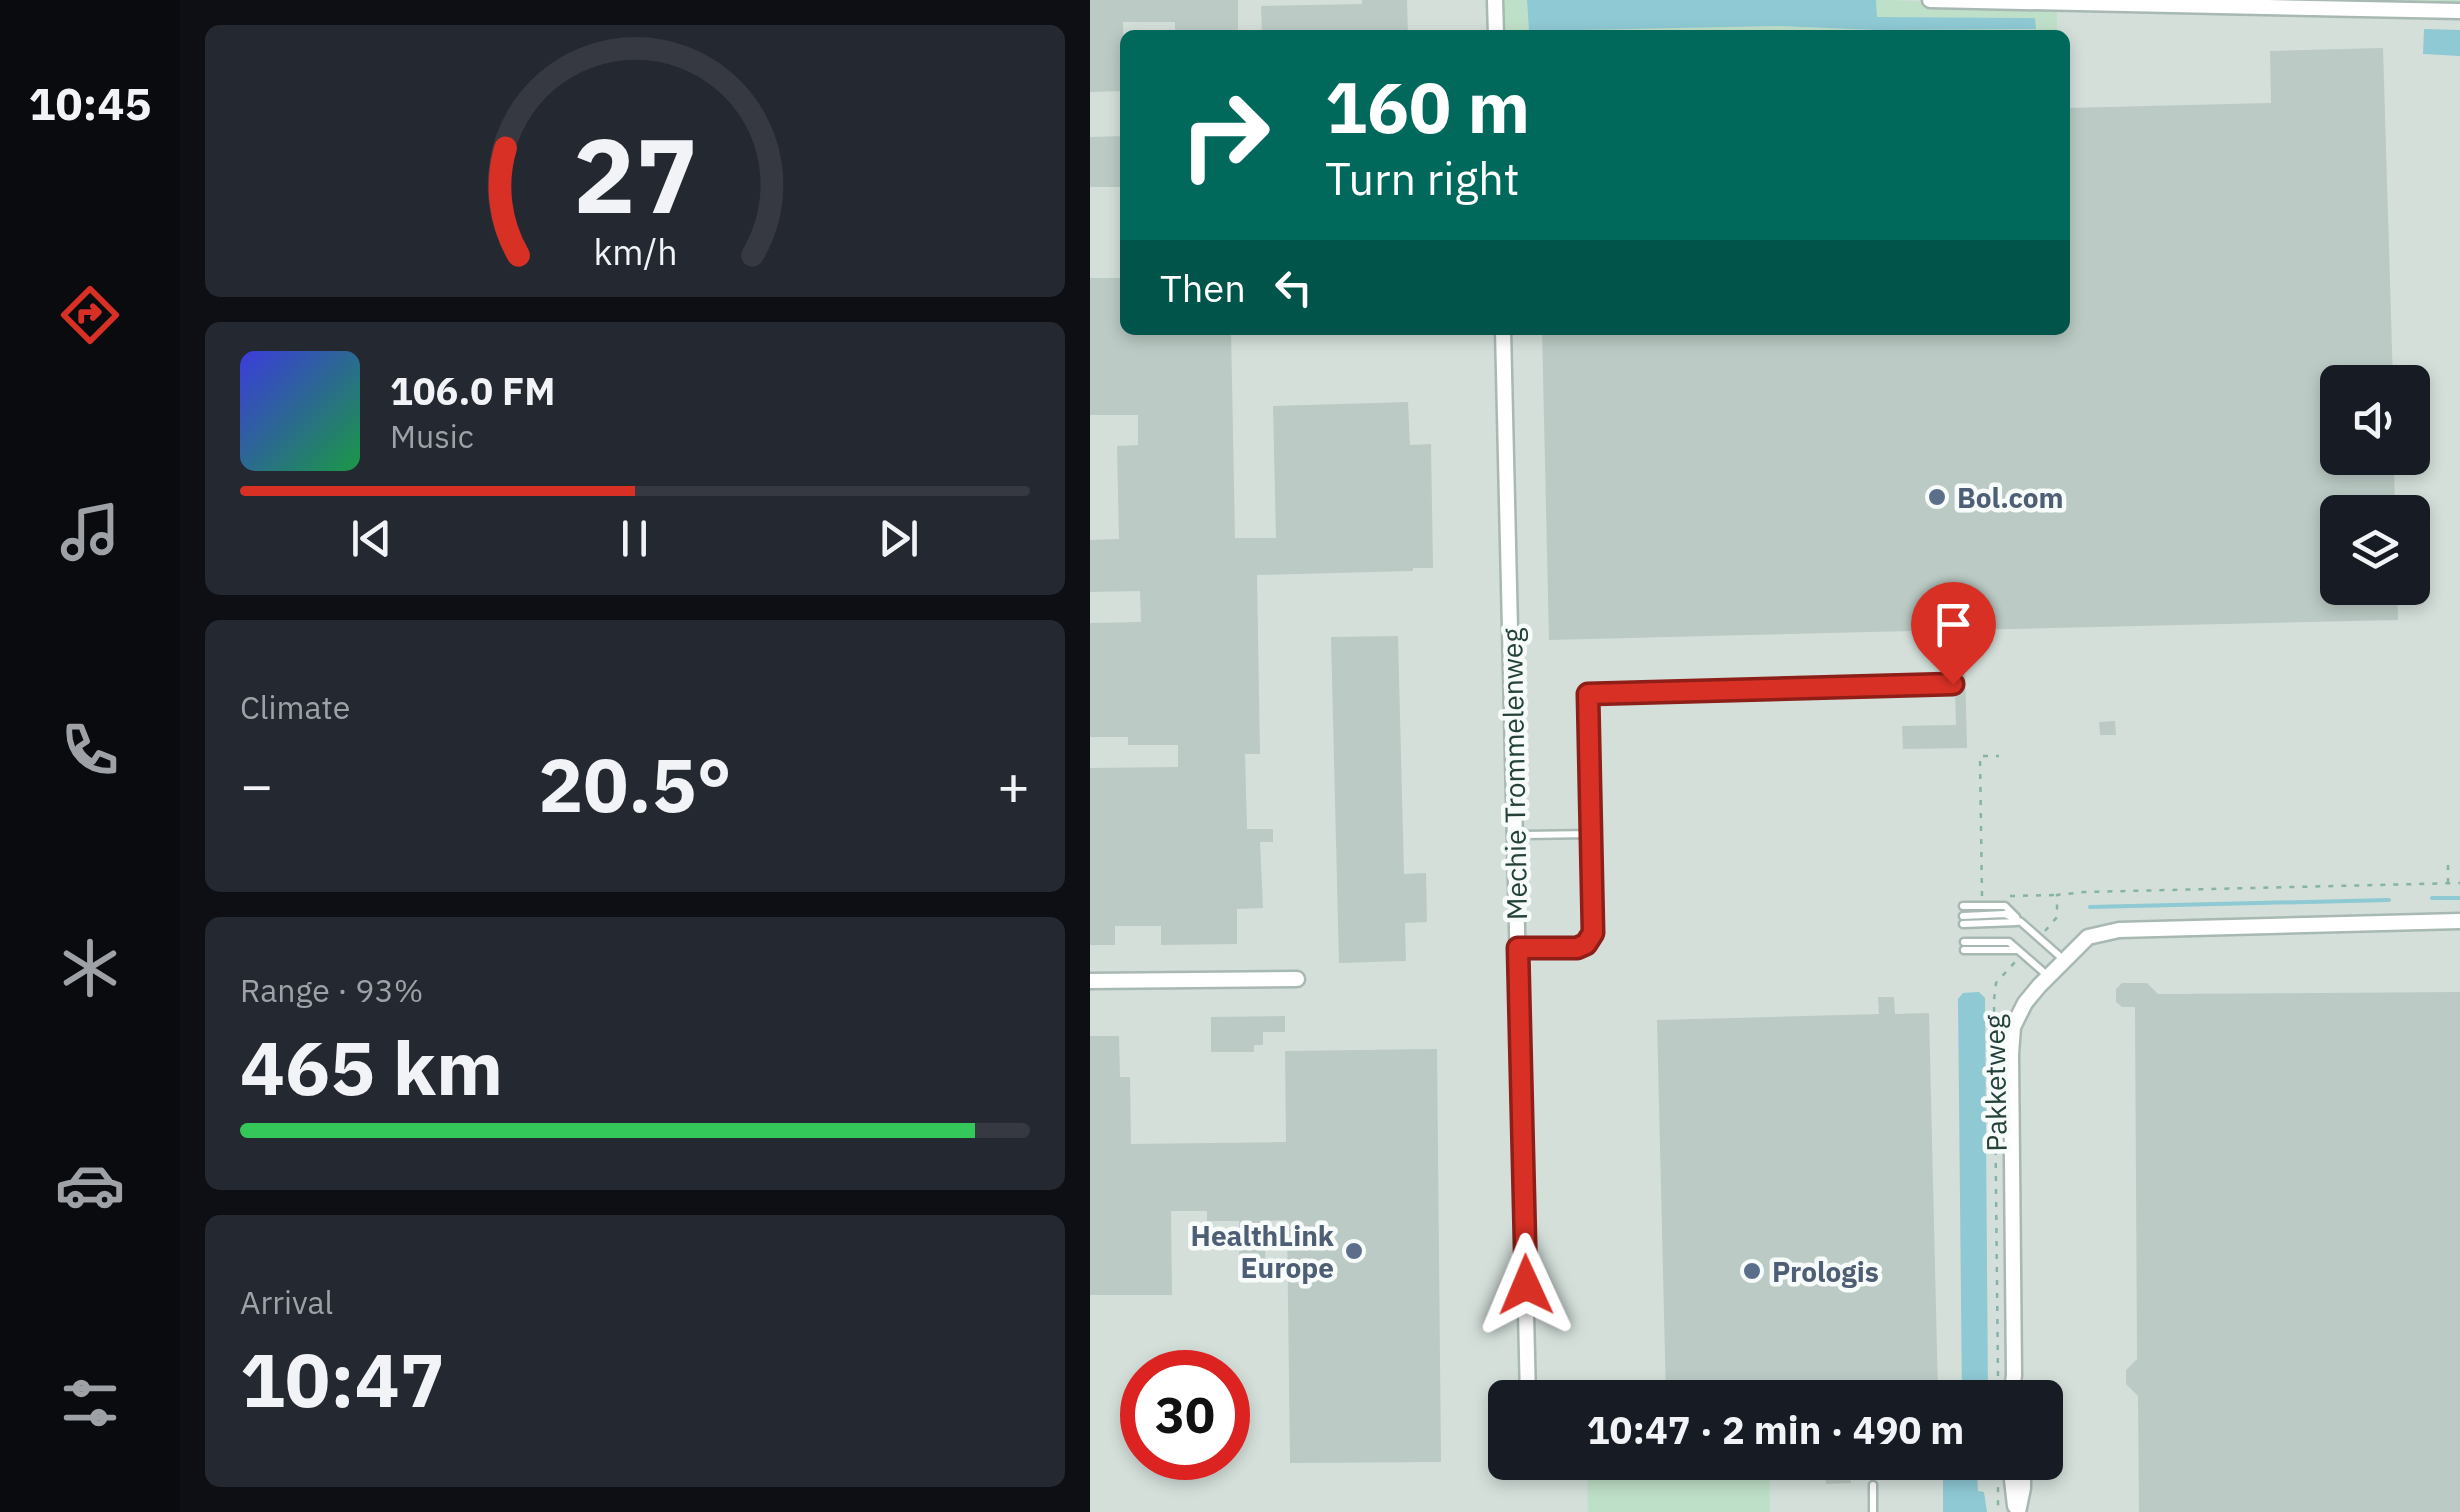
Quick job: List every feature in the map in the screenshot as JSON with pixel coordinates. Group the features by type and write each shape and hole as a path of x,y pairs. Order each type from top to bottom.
{"street":[{"path":"1495,0 1496,30"},
{"path":"1930,0 2460,11"},
{"name":"Mechie Trommelenweg","path":"1503,335 1528,1380"},
{"name":"Pakketweg","path":"2006,1376 2013,1027 2024,1003 2048,976 2088,936 2120,930 2460,921"},
{"path":"1090,980 1298,978"},
{"path":"2006,1376 2007,1380"},
{"path":"2006,1376 2008,1380"},
{"path":"2013,1480 2017,1512"},
{"path":"2017,1512 2023,1480"}],"lane":[{"path":"1518,948 1577,948 1591,940 1588,694 1953,684"},
{"path":"1516,835 1591,834"},
{"path":"2021,922 1963,915 2005,906 2064,960"},
{"path":"1964,946 2021,951 2048,976"},
{"path":"1872,1484 1873,1512"}],"path":[{"path":"1982,896 1980,756 1999,756"},
{"path":"2448,865 2448,883"},
{"path":"2001,896 2460,883"},
{"path":"2038,938 2057,917 2057,895"},
{"name":"Pakketweg","path":"2006,1376 1994,1000 1996,984 2021,951"},
{"path":"1996,1480 1998,1512"}],"shaded area":[{"path":"1090,0 2460,0 2460,1512 1090,1512"}],"green space":[{"path":"1503,0 1527,0 1529,30 1504,30"},
{"path":"1876,0 1894,0 2057,9 2057,30 1877,30 2034,18 1877,17"},
{"path":"2158,0 2460,0 2460,7"},
{"path":"1777,26 1877,30 1529,30"},
{"path":"1587,1480 1769,1480 1770,1512 1588,1512"}],"water":[{"path":"1527,0 1876,0 1877,17 2035,18 2036,29 1777,26 1529,30"},
{"path":"2424,29 2460,30 2460,56 2423,54"},
{"path":"1979,992 1985,998 1988,1380 1962,1380 1958,999 1963,993"},
{"path":"1943,1480 1977,1480 1987,1512 1943,1512"}],"building":[{"path":"1090,0 1238,0 1238,30 1175,30 1175,22 1123,22 1120,91 1090,92"},
{"path":"1362,0 1407,0 1408,30 1262,30 1261,6 1362,4"},
{"path":"2383,48 2392,365 2320,365 2320,475 2394,475 2395,495 2320,495 2320,605 2398,605 2398,620 1964,630 1967,748 1903,749 1902,726 1956,725 1955,691 1960,686 1955,678 1953,630 1549,640 1542,335 2070,335 2070,108 2271,103 2270,51"},
{"path":"1120,136 1120,187 1090,187 1090,137"},
{"path":"1090,278 1120,278 1120,335 1231,335 1235,538 1276,538 1273,406 1408,402 1410,445 1431,444 1433,568 1257,575 1260,754 1245,754 1247,829 1273,829 1273,842 1260,842 1263,908 1237,909 1237,944 1161,945 1161,926 1115,926 1115,945 1090,945 1090,768 1178,767 1178,745 1128,745 1128,737 1090,737 1090,623 1141,622 1140,591 1090,592 1090,540 1119,539 1117,446 1138,445 1138,415 1090,415"},
{"path":"1398,636 1404,874 1426,873 1427,922 1405,923 1406,961 1339,963 1331,637"},
{"path":"2115,721 2116,735 2100,735 2099,722"},
{"path":"2122,983 2147,983 2158,994 2460,992 2460,1512 2139,1512 2138,1396 2126,1384 2126,1370 2137,1359 2135,1007 2122,1007 2116,1002 2116,989"},
{"path":"1878,997 1894,997 1895,1014 1929,1013 1938,1380 1666,1380 1657,1020 1879,1014"},
{"path":"1285,1016 1285,1032 1263,1032 1263,1045 1254,1045 1254,1052 1211,1052 1211,1017"},
{"path":"1090,1036 1119,1036 1120,1077 1130,1077 1131,1144 1286,1142 1285,1051 1437,1049 1441,1462 1290,1463 1287,1220 1266,1221 1265,1262 1239,1262 1239,1221 1207,1221 1207,1211 1171,1211 1172,1295 1090,1295"},
{"path":"1826,1480 1851,1480 1851,1483 1826,1484"}],"waterway":[{"path":"2432,898 2460,898"},
{"path":"2090,907 2389,900"}],"place":[{"name":"Bol.com","path":"1937,497"},
{"name":"HealthLink Europe","path":"1354,1251"},
{"name":"Prologis","path":"1752,1271"}],"route":[{"path":"1526,1285 1518,948 1577,948 1591,940 1593,933 1588,694 1953,684"}]}
